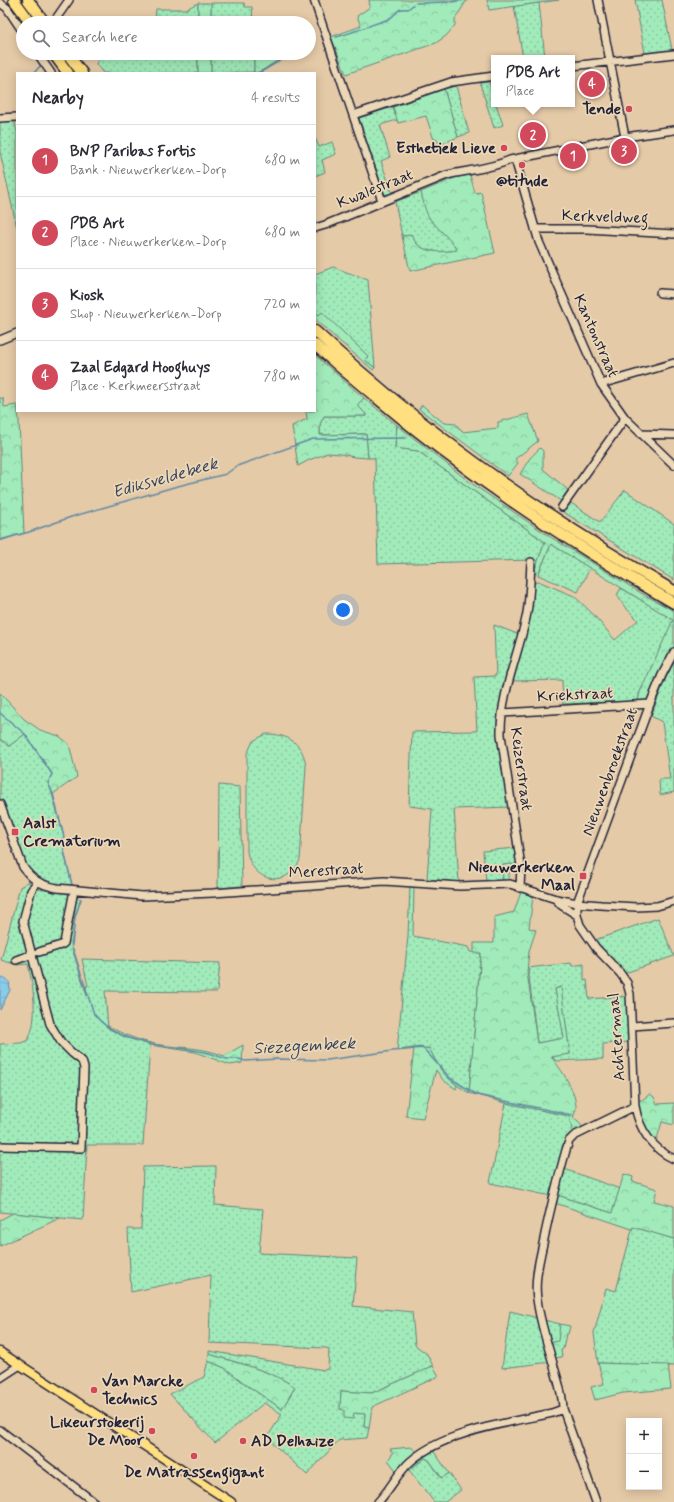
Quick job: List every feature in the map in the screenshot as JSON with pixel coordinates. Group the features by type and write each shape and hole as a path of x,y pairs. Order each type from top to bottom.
{"highway":[{"path":"14,0 26,16"},
{"path":"28,0 40,16"},
{"path":"58,60 67,72"},
{"path":"72,60 81,72"},
{"path":"316,332 408,411 467,456 583,536 674,591"},
{"path":"316,346 402,420 461,465 577,545 674,603"}],"main road":[{"path":"0,1352 231,1502"}],"street":[{"path":"58,16 69,0"},
{"path":"314,0 382,201"},
{"path":"598,0 625,137"},
{"path":"0,2 7,8 16,22"},
{"path":"575,66 610,60 674,54"},
{"path":"42,60 50,72"},
{"path":"353,115 451,82 491,76"},
{"path":"0,118 16,117"},
{"name":"Kwalestraat","path":"316,228 447,176 481,169 515,159 625,137 674,130"},
{"name":"Kantonstraat","path":"515,159 539,242 602,384 625,418 674,465"},
{"name":"Kerkveldweg","path":"535,229 587,229 674,234"},
{"path":"660,293 674,294"},
{"path":"0,340 16,333"},
{"path":"602,384 674,364"},
{"path":"562,507 625,418"},
{"path":"641,434 674,435"},
{"name":"Keizerstraat","path":"520,888 521,866 501,735 502,713 527,616 532,562"},
{"name":"Nieuwenbroekstraat","path":"577,903 650,704 662,675 674,652"},
{"name":"Kriekstraat","path":"502,713 650,704"},
{"name":"Merestraat","path":"1,805 22,867 29,876 44,886 142,896 220,893 384,881 460,886 510,884 556,899 577,903 636,907 657,906 674,901"},
{"path":"0,1146 81,1148 84,1068 82,1061 61,1042 50,1024 36,953 23,921 31,891 37,882"},
{"path":"16,960 62,945 64,942 74,890"},
{"path":"556,899 561,905 577,914"},
{"name":"Achtermaal","path":"577,903 577,914 580,925 587,936 627,983 630,994 635,1106 641,1127 646,1136 664,1153 674,1159"},
{"path":"632,1026 674,1023"},
{"path":"596,1502 563,1409 558,1379 542,1324 536,1297 539,1261 553,1199 569,1141 574,1136 635,1106"},
{"path":"0,1378 20,1365"},
{"path":"378,1502 402,1470 419,1455 433,1447 450,1439 467,1434 563,1409"},
{"path":"0,1430 94,1502"}],"green space":[{"path":"369,0 467,0 455,19 455,25 447,35 436,43 346,74 331,37 361,26 357,16 370,7"},
{"path":"487,0 559,0 489,10"},
{"path":"635,0 662,0 672,50 645,53"},
{"path":"198,3 198,16 156,16 156,9 186,9"},
{"path":"198,3 211,3 211,16 198,16"},
{"path":"211,3 244,3 245,7 252,7 253,16 211,16"},
{"path":"539,3 545,55 522,55 514,6"},
{"path":"98,60 198,60 198,72 102,72 96,64"},
{"path":"198,60 211,60 211,72 198,72"},
{"path":"211,60 254,60 254,72 211,72"},
{"path":"254,60 278,60 261,71 254,72"},
{"path":"489,82 491,88 491,107 497,107 503,125 494,128 480,83"},
{"path":"456,86 469,133 458,137 444,89"},
{"path":"444,89 458,137 439,145 437,139 434,140 426,116 398,123 393,107"},
{"path":"393,107 397,120 380,125 390,157 381,161 392,193 385,195 359,118"},
{"path":"14,119 16,128 16,224 0,152 0,120"},
{"path":"316,140 319,147 332,142 336,154 322,160 325,172 316,176"},
{"path":"470,175 475,193 481,192 495,253 410,271 402,236 412,235 417,244 431,251 442,252 457,250 428,216 421,192 457,177"},
{"path":"421,192 429,218 452,240 458,250 442,252 431,251 417,244 412,235 402,236 395,202"},
{"path":"333,267 368,280 375,368 365,360 368,356 322,313 319,315 316,313 316,274"},
{"path":"322,312 368,356 365,360 375,368 373,370 316,321 316,313 319,315"},
{"path":"316,356 364,398 357,405 366,416 324,416 320,424 320,435 366,434 368,458 328,453 298,466 292,426 307,419 306,412 316,412"},
{"path":"0,398 3,398 4,407 16,405 16,412 18,412 24,533 0,541"},
{"path":"364,398 397,425 395,448 418,451 545,542 535,569 533,560 378,564 375,458 368,458 366,434 320,435 320,424 324,416 366,416 365,413 356,405"},
{"path":"422,405 444,423 456,424 462,432 498,428 498,422 528,414 538,441 515,459 518,463 508,476 419,409"},
{"path":"397,425 471,483 549,536 641,593 674,611 674,647 649,699 646,702 638,701 640,692 673,620 551,544 538,575 535,573 535,569 545,542 418,451 395,448"},
{"path":"540,448 543,451 543,469 568,490 561,501 520,474 530,458"},
{"path":"625,490 674,524 674,580 563,512 571,503 600,522"},
{"path":"551,544 590,568 578,592 538,575"},
{"path":"538,581 574,596 592,613 615,640 638,620 624,606 617,595 621,588 674,620 640,692 638,701 563,704 562,680 511,681 532,585"},
{"path":"494,625 520,635 497,717 510,807 454,809 459,882 427,879 432,809 409,806 412,732 477,731 474,677 496,676"},
{"path":"674,662 674,792 660,795 659,779 670,779 662,722 651,716 665,680"},
{"path":"0,693 24,719 40,730 59,736 69,744 77,777 53,794 48,783 52,774 25,734 9,746 0,739"},
{"path":"25,734 52,774 49,783 64,837 64,851 72,885 57,885 38,880 25,865 0,797 0,739 9,746"},
{"path":"266,734 274,734 293,741 302,751 306,766 300,860 294,869 287,875 279,878 263,876 250,862 247,851 247,754 253,741"},
{"path":"219,785 240,787 242,886 218,888"},
{"path":"516,848 518,864 503,865 503,881 486,881 483,851"},
{"path":"512,864 514,872 509,872 509,881 503,881 502,865"},
{"path":"28,882 38,889 65,893 81,899 75,917 71,945 87,996 86,986 88,986 82,959 220,963 217,992 105,991 108,1028 125,1037 150,1045 143,1145 87,1145 83,1220 0,1212 0,1044 21,1043 28,1040 34,1013 32,982 28,964 17,965 1,960 20,887"},
{"path":"410,887 414,887 413,936 468,947 470,952 481,953 469,1093 446,1078 429,1048 397,1051 408,936"},
{"path":"521,892 533,896 529,928 536,930 529,951 527,972 537,1043 564,1038 555,989 561,987 570,1054 551,1057 564,1074 574,1096 576,1109 573,1118 583,1127 573,1133 569,1116 506,1103 469,1093 481,953 474,953 474,943 494,943 494,917 514,912"},
{"path":"658,918 674,956 625,973 595,940"},
{"path":"571,963 572,966 584,964 584,981 587,980 589,999 627,996 629,1042 603,1044 603,1059 556,1061 551,1056 570,1054 560,987 555,989 565,1038 537,1043 528,968"},
{"path":"108,1026 147,1042 160,1045 200,1049 224,1056 243,1045 242,1063 230,1065 195,1052 150,1045 125,1037 108,1028"},
{"path":"429,1048 443,1073 457,1085 456,1089 443,1080 436,1070 423,1118 406,1116 414,1049"},
{"path":"650,1094 654,1097 657,1104 674,1103 674,1125 662,1122 656,1142 646,1132 637,1101 642,1100"},
{"path":"506,1103 569,1116 573,1133 565,1141 551,1196 490,1183"},
{"path":"216,1166 215,1205 263,1209 259,1253 357,1258 353,1306 412,1312 415,1345 427,1354 433,1366 372,1393 341,1391 340,1409 365,1414 364,1427 369,1428 367,1438 339,1440 307,1475 267,1438 282,1414 264,1403 215,1443 170,1394 204,1377 208,1361 225,1368 282,1409 295,1387 264,1371 209,1354 209,1351 324,1370 328,1369 329,1349 209,1343 211,1275 131,1292 128,1229 141,1229 143,1167"},
{"path":"564,1169 620,1189 612,1213 557,1195"},
{"path":"624,1174 633,1177 632,1181 657,1189 654,1201 674,1206 674,1239 633,1227 632,1229 555,1203 557,1195 612,1213"},
{"path":"13,1213 60,1218 0,1246 0,1220"},
{"path":"633,1226 674,1239 674,1366 598,1363 594,1333 606,1288 616,1291"},
{"path":"510,1311 538,1318 551,1362 502,1368"},
{"path":"544,1320 560,1324 559,1341 550,1343"},
{"path":"560,1324 570,1326 568,1334 566,1334 563,1349 561,1350 562,1357 555,1358 550,1343 558,1341"},
{"path":"209,1354 264,1371 295,1387 282,1409 225,1368 208,1361"},
{"path":"598,1363 668,1365 671,1389 623,1393 595,1400 591,1387 604,1384"},
{"path":"433,1366 439,1376 372,1407 369,1428 364,1427 365,1414 354,1413 353,1419 344,1418 344,1410 340,1409 341,1391 372,1393"},
{"path":"411,1447 418,1453 398,1473 388,1460 393,1453 390,1449"},
{"path":"432,1449 449,1473 442,1478 429,1460 425,1458 409,1470 407,1468"},
{"path":"425,1458 429,1460 441,1478 449,1473 461,1490 445,1502 434,1502 409,1470"}],"water":[{"path":"0,977 9,981 10,990 0,1010"}],"waterway":[{"path":"451,2 465,0"},
{"path":"416,3 449,2"},
{"path":"336,37 385,21 399,10 408,9 413,5"},
{"path":"261,72 281,60"},
{"path":"35,72 40,66"},
{"name":"Ediksveldebeek","path":"0,540 29,532 71,517 174,487 226,474 237,466 313,439 406,438"},
{"name":"Siezegembeek","path":"0,713 25,734 52,774 48,783 53,794 64,837 64,851 72,885"},
{"name":"Siezegembeek","path":"72,945 75,917 81,899"},
{"name":"Siezegembeek","path":"73,949 94,1014 104,1025 130,1038 159,1045 207,1053 227,1059 239,1059 245,1061 277,1059 327,1060 422,1047 450,1078 477,1095 572,1115"}],"place":[{"name":"Zaal Edgard Hooghuys","path":"592,84"},
{"name":"Tende","path":"629,109"},
{"name":"PDB Art","path":"533,135"},
{"name":"Esthetiek Lieve","path":"504,148"},
{"name":"Kiosk","path":"624,151"},
{"name":"BNP Paribas Fortis","path":"573,156"},
{"name":"@titude","path":"522,165"},
{"name":"Aalst Crematorium","path":"15,832"},
{"name":"Nieuwerkerken Maal","path":"583,876"},
{"name":"Van Marcke Technics","path":"94,1390"},
{"name":"Likeurstokerij De Moor","path":"152,1431"},
{"name":"AD Delhaize","path":"243,1441"},
{"name":"De Matrassengigant","path":"194,1456"}]}
